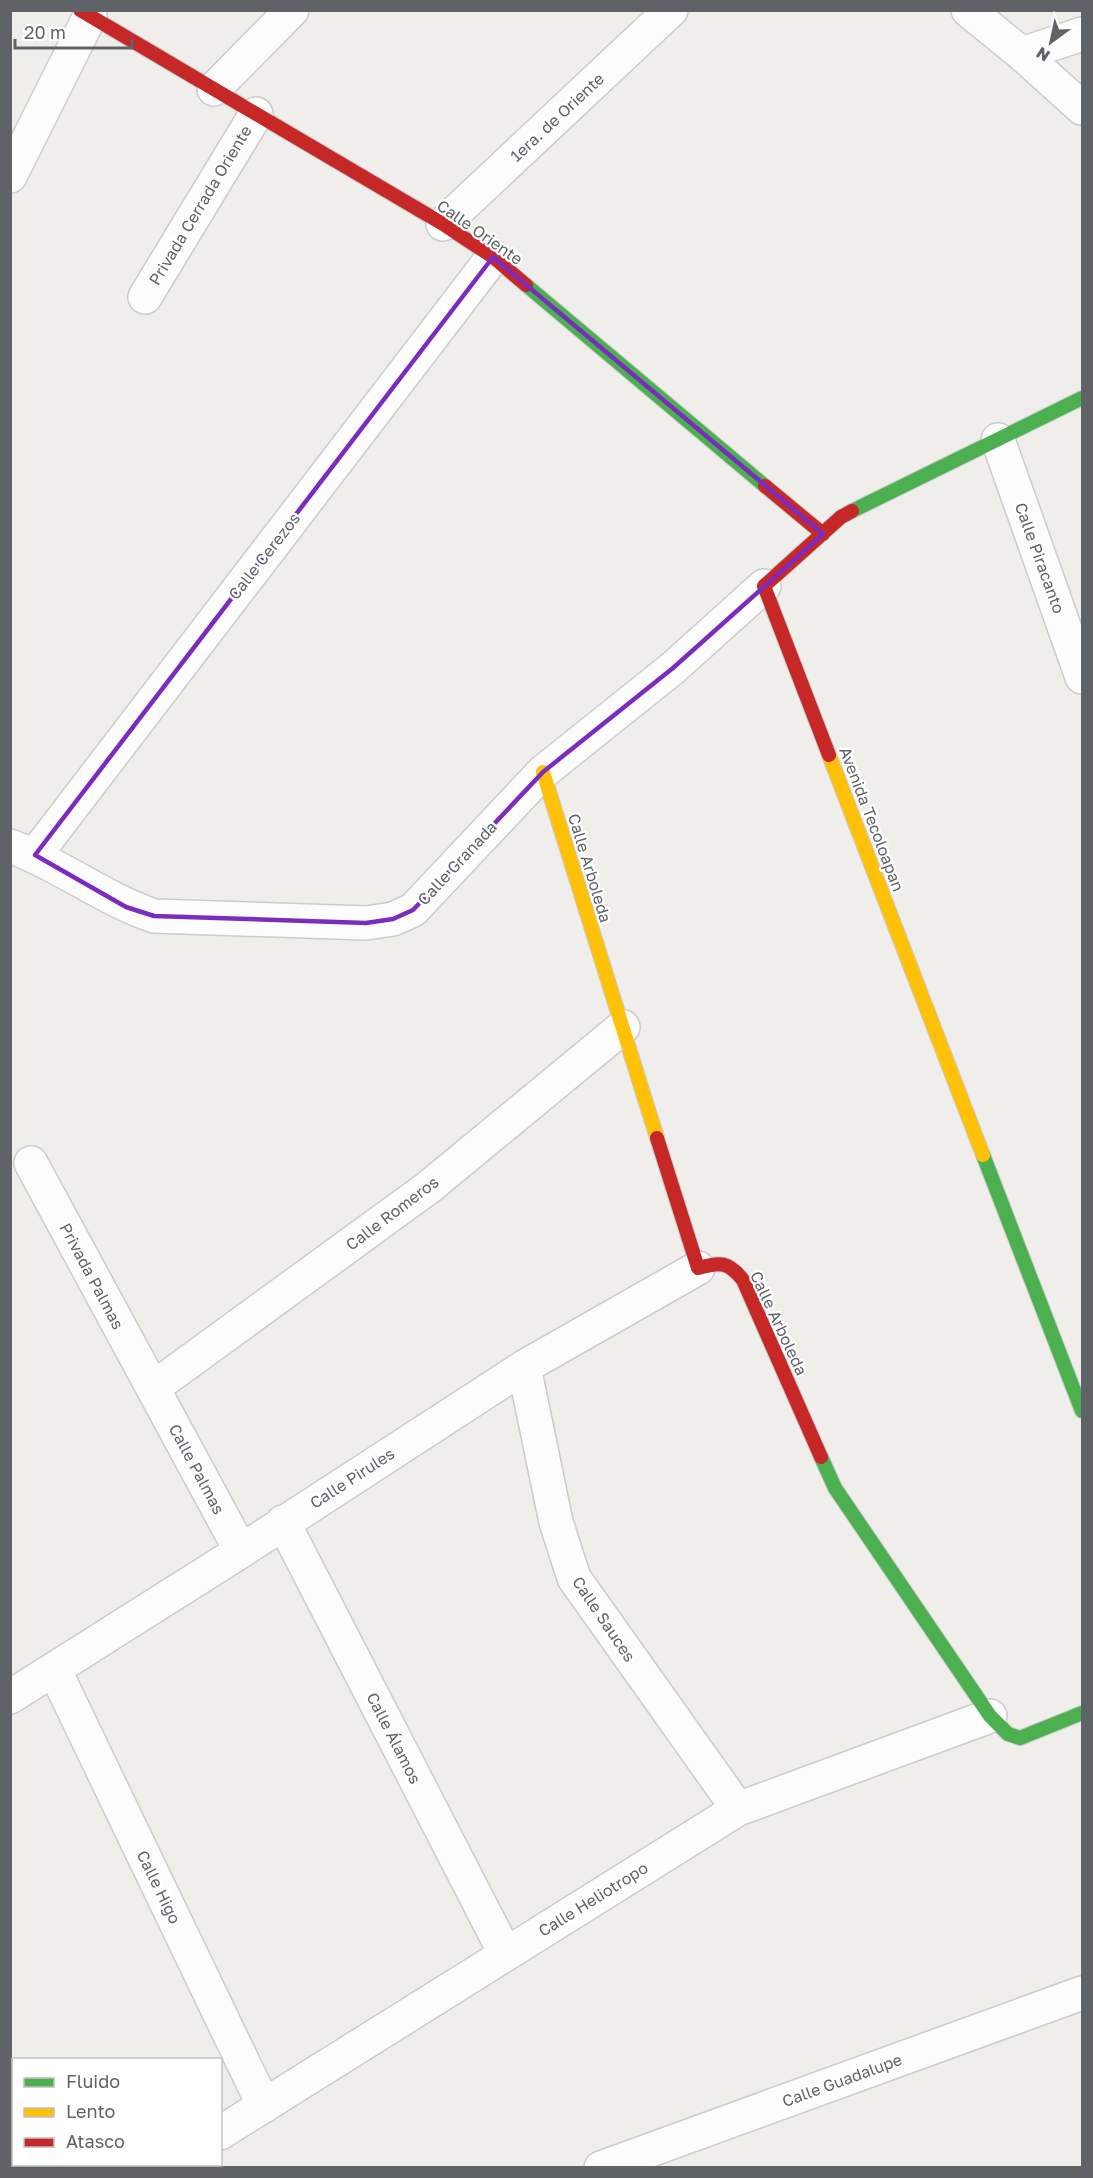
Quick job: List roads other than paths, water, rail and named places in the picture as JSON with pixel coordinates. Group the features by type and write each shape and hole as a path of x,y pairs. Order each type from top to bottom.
{"street":[{"path":"214,89 291,10"},
{"name":"1era. de Oriente","path":"443,224 671,10"},
{"path":"968,10 1083,108"},
{"path":"10,176 85,14"},
{"name":"Calle Oriente","path":"85,14 443,224 494,257 823,534"},
{"path":"1022,54 1083,34"},
{"name":"Privada Cerrada Oriente","path":"145,297 256,114"},
{"name":"Calle Cerezos","path":"22,850 494,257"},
{"path":"764,586 841,517 1083,398"},
{"name":"Calle Piracanto","path":"998,440 1083,677"},
{"name":"Calle Granada","path":"22,850 126,907 154,916 366,923 393,919 413,910 543,772 673,668 764,586"},
{"name":"Avenida Tecoloapan","path":"764,586 1083,1411"},
{"name":"Calle Arboleda","path":"543,772 698,1268 721,1262 733,1266 743,1280 835,1488 990,1716 1008,1734 1020,1738 1083,1713"},
{"name":"Calle Romeros","path":"153,1388 429,1188 622,1027"},
{"name":"Privada Palmas","path":"31,1163 153,1388"},
{"name":"Calle Pirules","path":"10,1696 241,1551 524,1367 698,1268"},
{"name":"Calle Sauces","path":"524,1367 556,1522 574,1578 738,1809"},
{"name":"Calle Palmas","path":"153,1388 241,1551"},
{"name":"Calle Álamos","path":"284,1522 505,1953"},
{"name":"Calle Higo","path":"54,1669 264,2106"},
{"name":"Calle Heliotropo","path":"222,2132 738,1809 990,1716"},
{"name":"Calle Guadalupe","path":"600,2168 1083,1993"}]}
